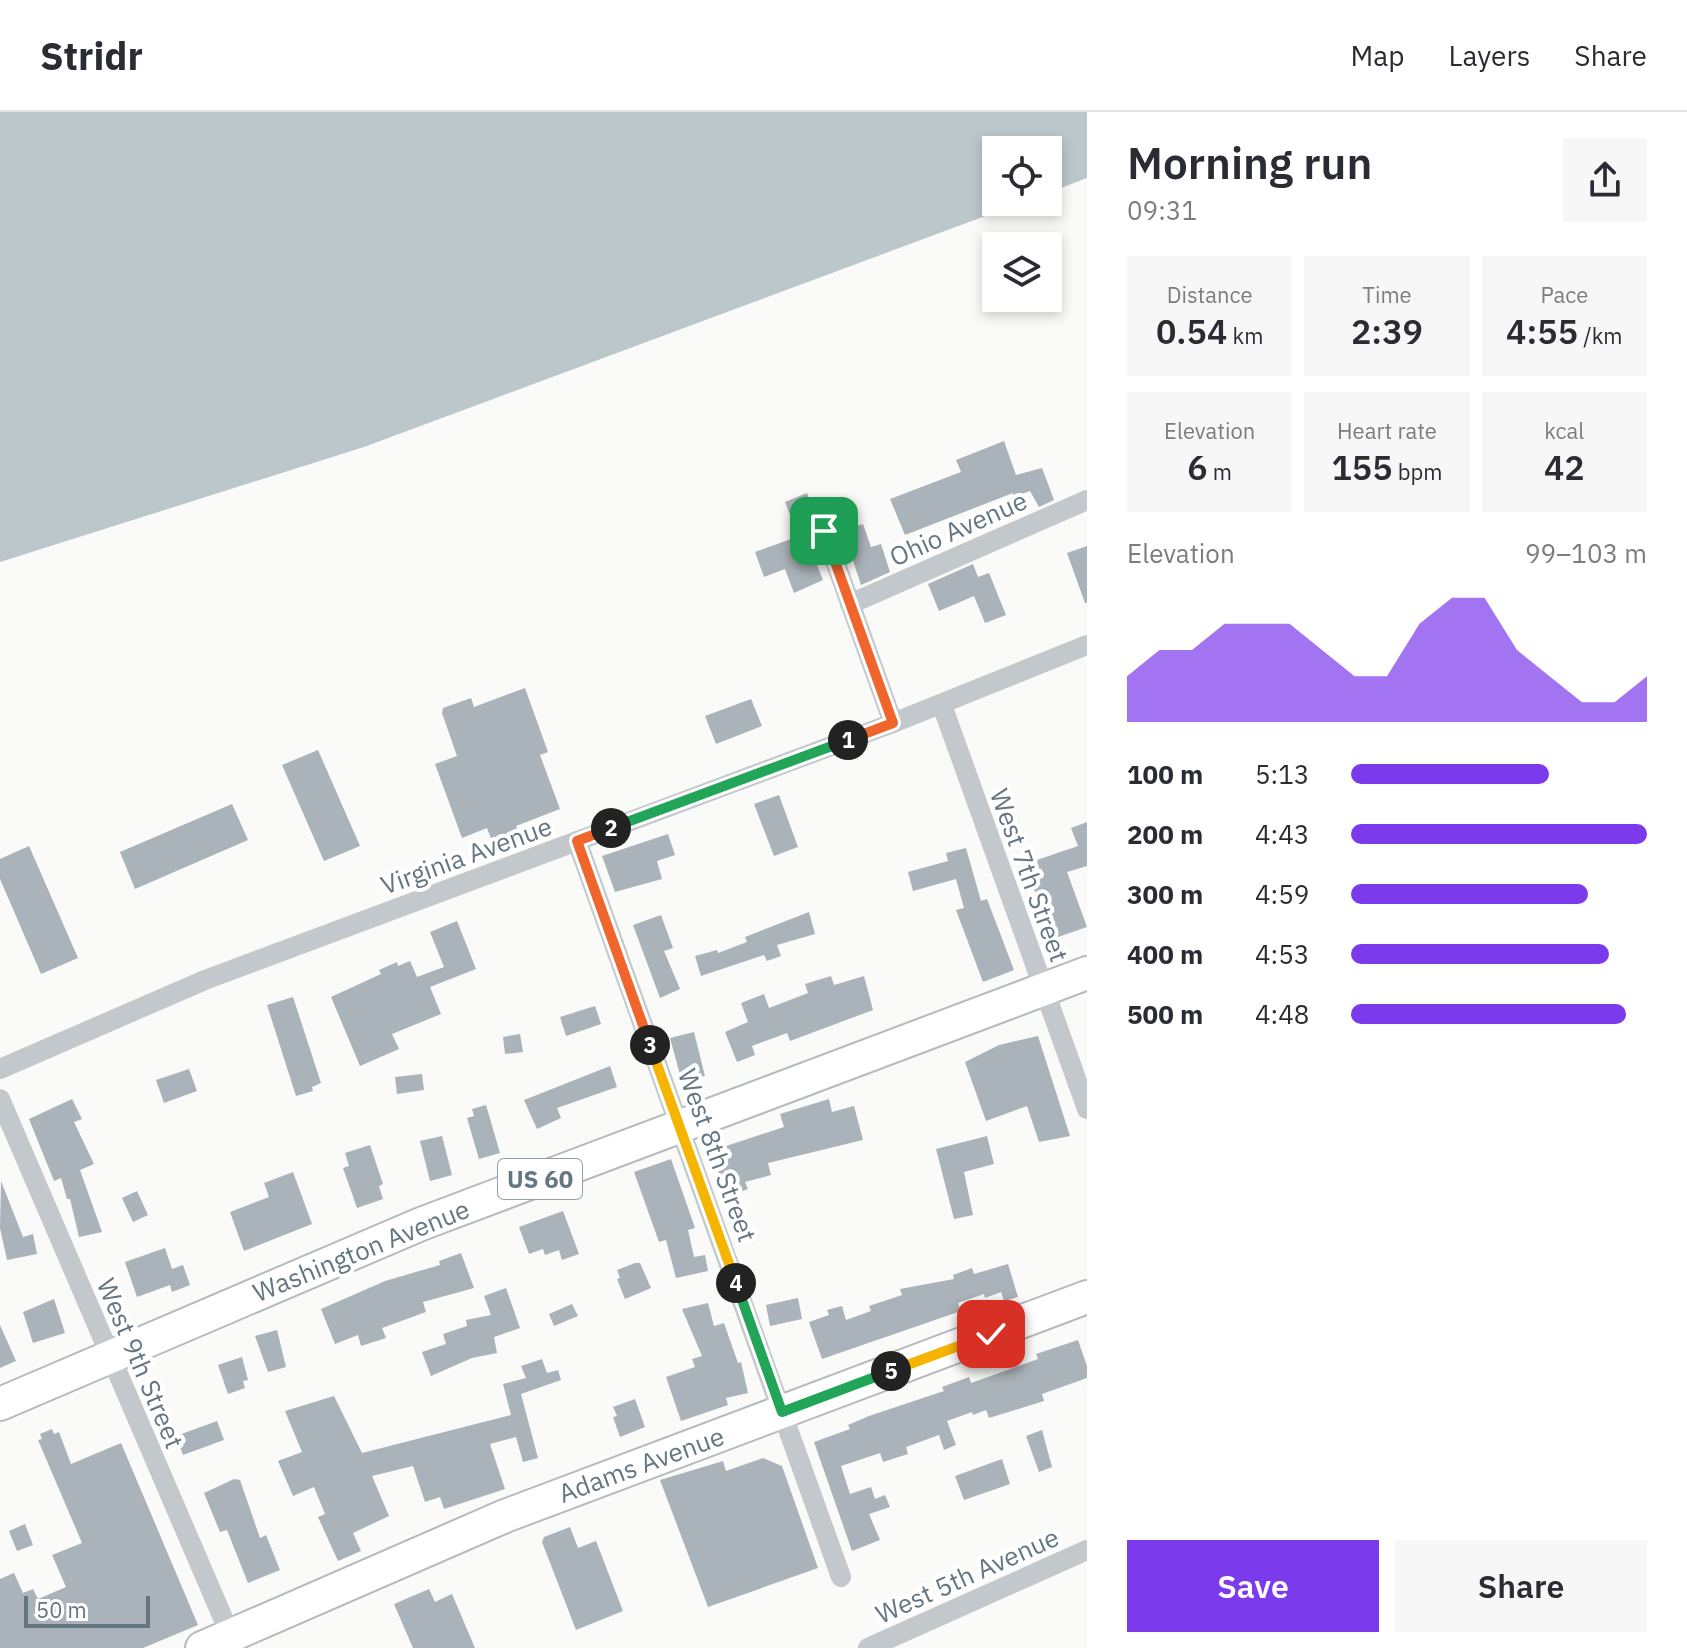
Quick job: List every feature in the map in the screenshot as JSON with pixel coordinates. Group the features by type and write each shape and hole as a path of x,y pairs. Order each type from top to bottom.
{"main road":[{"name":"Washington Avenue","path":"0,1404 371,1244 1087,973"},
{"name":"Adams Avenue","path":"223,1644 505,1516 1087,1297"}],"street":[{"name":"Ohio Avenue","path":"850,604 1087,500"},
{"path":"817,511 893,723"},
{"name":"Virginia Avenue","path":"0,1069 205,980 942,705 1087,645"},
{"name":"West 7th Street","path":"942,705 1087,1109"},
{"name":"West 8th Street","path":"577,841 841,1577"},
{"name":"West 9th Street","path":"0,1099 109,1356 223,1644"},
{"name":"West 5th Avenue","path":"868,1648 1087,1550"}],"shaded area":[{"path":"0,112 1087,112 1087,178 1062,188 1062,136 982,136 982,216 985,216 364,447 0,562"}],"building":[{"path":"1004,441 1016,475 1042,468 1054,500 1039,507 1030,491 1014,497 1013,493 905,535 890,499 961,472 956,460"},
{"path":"807,493 810,501 805,515 792,520 785,502"},
{"path":"863,524 871,547 881,544 890,572 861,585 843,530"},
{"path":"791,539 794,547 815,544 820,556 814,558 823,580 794,593 785,569 764,577 755,552"},
{"path":"1087,546 1087,603 1085,603 1067,553"},
{"path":"973,564 978,577 989,573 1006,615 985,623 974,596 939,611 928,584"},
{"path":"525,688 548,752 540,755 560,809 516,826 519,835 493,844 487,828 462,838 435,764 457,756 443,708 471,698 474,707"},
{"path":"751,699 762,726 716,744 705,716"},
{"path":"318,750 360,846 324,861 282,765"},
{"path":"779,795 798,847 774,856 754,804"},
{"path":"232,804 248,840 135,889 120,852"},
{"path":"1087,822 1087,866 1067,872 1087,927 1052,939 1025,864 1078,846 1071,828"},
{"path":"668,834 675,855 657,861 662,879 615,892 602,856"},
{"path":"29,846 78,958 41,974 0,879 0,859"},
{"path":"966,848 981,901 987,899 1014,970 983,982 956,910 964,908 956,879 913,891 908,872 948,861 946,853"},
{"path":"809,912 815,934 777,945 781,956 767,961 764,955 701,976 695,956 717,950 718,953 747,942 745,937"},
{"path":"661,915 673,948 664,951 680,989 660,998 633,925"},
{"path":"457,921 476,969 430,987 441,1014 392,1034 399,1049 360,1066 331,997 381,974 379,970 397,962 398,966 410,961 417,977 444,967 430,932"},
{"path":"831,976 834,985 864,976 873,1010 790,1041 787,1033 752,1046 755,1055 737,1062 725,1032 748,1022 741,1003 764,994 769,1008 808,993 805,984"},
{"path":"293,997 321,1083 312,1087 313,1091 296,1096 267,1005"},
{"path":"595,1006 601,1024 566,1036 560,1017"},
{"path":"694,1032 705,1076 682,1082 670,1038"},
{"path":"520,1034 523,1052 505,1054 503,1037"},
{"path":"1038,1036 1070,1136 1039,1142 1027,1106 986,1121 965,1062 999,1045"},
{"path":"610,1066 617,1087 557,1108 561,1118 537,1129 524,1100"},
{"path":"189,1069 197,1091 164,1103 156,1080"},
{"path":"422,1074 424,1090 397,1094 395,1077"},
{"path":"72,1099 82,1119 74,1122 94,1164 80,1170 102,1232 79,1237 70,1199 67,1199 61,1178 54,1181 29,1119"},
{"path":"829,1099 832,1112 854,1106 863,1140 768,1163 771,1175 745,1182 748,1189 727,1197 711,1151 784,1127 780,1114"},
{"path":"486,1105 500,1153 479,1159 467,1118 474,1116 472,1109"},
{"path":"442,1136 452,1175 430,1181 420,1141"},
{"path":"987,1136 994,1164 964,1172 973,1215 954,1219 936,1149"},
{"path":"370,1145 383,1184 379,1186 383,1199 357,1208 343,1168 349,1166 345,1153"},
{"path":"671,1159 695,1228 688,1230 694,1257 705,1255 708,1271 676,1278 666,1240 659,1242 634,1172"},
{"path":"293,1172 312,1224 244,1251 230,1212 269,1197 264,1183"},
{"path":"1,1181 23,1237 33,1234 37,1254 7,1260 0,1228"},
{"path":"137,1191 148,1215 133,1222 122,1198"},
{"path":"563,1211 579,1254 562,1260 559,1250 545,1255 543,1249 529,1254 519,1227"},
{"path":"165,1248 172,1269 183,1265 190,1285 172,1292 170,1285 137,1297 125,1262"},
{"path":"461,1253 474,1288 423,1302 426,1312 382,1328 386,1338 361,1346 358,1335 335,1344 321,1309 385,1281 440,1265 439,1261"},
{"path":"640,1263 651,1288 625,1299 617,1270"},
{"path":"1008,1264 1018,1297 1004,1301 1001,1292 985,1298 984,1294 958,1303 961,1311 822,1359 809,1322 829,1315 827,1310 842,1306 846,1320 871,1311 869,1306 902,1295 900,1289 954,1279 953,1275 972,1268 974,1274"},
{"path":"506,1288 520,1328 494,1337 497,1353 472,1358 431,1376 422,1352 446,1344 443,1334 467,1326 466,1320 491,1315 484,1296"},
{"path":"798,1298 802,1319 770,1326 766,1305"},
{"path":"54,1299 65,1333 33,1343 23,1312"},
{"path":"708,1303 714,1326 724,1323 738,1363 741,1362 748,1393 726,1398 728,1405 681,1421 666,1377 695,1367 692,1359 702,1356 682,1309"},
{"path":"572,1304 578,1316 554,1326 549,1314"},
{"path":"0,1325 16,1361 0,1368"},
{"path":"277,1330 286,1367 268,1372 255,1336"},
{"path":"1078,1340 1087,1366 1087,1378 1042,1394 1044,1401 989,1418 986,1410 947,1421 956,1445 944,1450 939,1435 906,1447 908,1454 883,1462 880,1453 841,1466 850,1494 871,1487 875,1499 885,1495 890,1507 869,1514 880,1540 852,1551 814,1442 850,1429 848,1425 869,1416 944,1391 942,1387 969,1377 971,1383 1038,1359 1036,1354"},
{"path":"242,1357 248,1380 243,1381 245,1388 228,1394 218,1365"},
{"path":"542,1359 547,1373 558,1370 561,1380 521,1394 538,1458 523,1462 516,1437 490,1444 505,1489 444,1509 440,1497 425,1502 413,1466 372,1476 389,1516 353,1533 361,1551 338,1561 318,1517 325,1514 314,1487 293,1496 278,1461 302,1452 285,1411 334,1396 362,1453 511,1415 503,1384 526,1378 521,1366"},
{"path":"635,1399 645,1427 620,1437 613,1407"},
{"path":"217,1421 224,1440 183,1455 176,1436"},
{"path":"52,1429 54,1434 59,1432 71,1464 121,1443 198,1625 143,1648 0,1648 0,1579 14,1573 23,1593 33,1589 38,1599 66,1587 52,1555 82,1543 38,1440 42,1439 40,1434"},
{"path":"1042,1430 1052,1467 1039,1472 1026,1436"},
{"path":"763,1458 782,1466 818,1568 708,1607 660,1480 723,1461 726,1471"},
{"path":"1002,1459 1010,1484 964,1500 955,1476"},
{"path":"234,1479 240,1480 260,1538 266,1535 280,1570 248,1583 227,1530 220,1532 204,1493"},
{"path":"25,1524 33,1545 17,1551 9,1531"},
{"path":"570,1527 578,1548 596,1541 623,1611 576,1630 542,1542 544,1537"},
{"path":"429,1589 435,1602 452,1594 475,1648 413,1648 394,1604"}],"route":[{"path":"824,531 893,723 577,841 782,1412 991,1334"}]}
